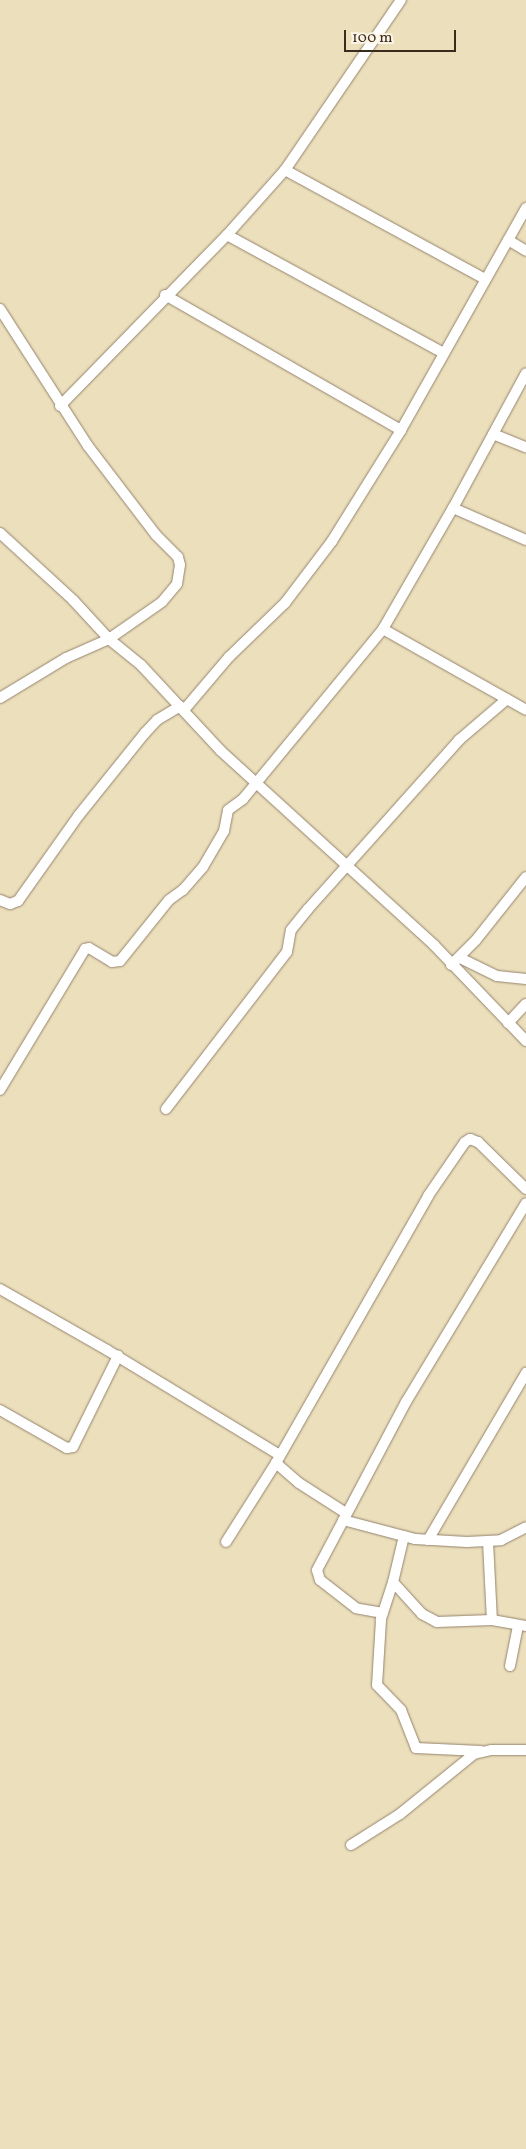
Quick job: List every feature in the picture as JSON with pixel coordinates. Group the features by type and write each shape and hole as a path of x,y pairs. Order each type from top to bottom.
{"street":[{"path":"60,406 165,295 227,235 286,170 401,0"},
{"path":"286,170 485,279"},
{"path":"0,900 10,904 18,901 79,815 145,733 157,720 182,708 228,657 285,603 304,579 332,542 400,430 526,208"},
{"path":"227,235 443,353"},
{"path":"508,240 526,251"},
{"path":"165,295 400,430"},
{"path":"0,309 60,406 156,535 178,557 180,565 172,593 109,639 66,658 0,698"},
{"path":"0,1090 86,948 112,962 120,961 169,900 183,890 203,867 224,831 228,810 243,799 383,629 454,508 526,373"},
{"path":"492,434 526,447"},
{"path":"454,508 526,540"},
{"path":"0,533 73,600 109,639 141,665 256,783 346,867 434,945 451,965 526,1041"},
{"path":"383,629 526,710"},
{"path":"166,1109 287,952 291,930 458,740 507,699"},
{"path":"451,965 460,958 526,877"},
{"path":"460,958 497,976 526,979"},
{"path":"508,1023 526,1004"},
{"path":"226,1542 278,1459 428,1196 466,1142 470,1139 478,1142 526,1189"},
{"path":"383,1613 356,1608 318,1577 317,1570 406,1402 526,1203"},
{"path":"0,1289 118,1356 278,1459 306,1488 344,1516 404,1536 428,1540 488,1542 501,1540 526,1527"},
{"path":"0,1410 67,1448 73,1447 118,1356"},
{"path":"428,1540 526,1373"},
{"path":"404,1536 383,1613 376,1681 379,1689 404,1714 414,1745 423,1750 526,1750"},
{"path":"488,1542 492,1620"},
{"path":"393,1582 415,1609 431,1620 492,1620 522,1626 510,1666"},
{"path":"351,1845 400,1814 462,1762 481,1751"}]}
